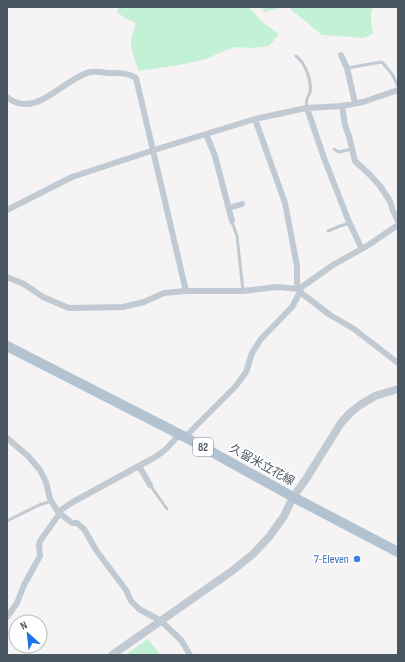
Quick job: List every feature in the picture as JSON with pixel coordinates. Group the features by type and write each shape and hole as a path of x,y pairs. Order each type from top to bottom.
{"main road":[{"name":"久留米立花線","path":"7,346 182,436 293,497 398,552"}],"street":[{"path":"341,56 347,68 355,104"},
{"path":"7,97 11,101 37,103 76,78 90,72 125,73 131,74 136,78 186,290"},
{"path":"7,210 72,177 206,134 255,119 307,108 355,104 398,90"},
{"path":"7,617 17,603 24,585 40,556 40,541 59,513 73,502 157,456 182,436 235,387 246,372 252,353 261,339 292,307 300,290 333,265 362,249 398,225 390,201 380,186 355,161 345,125 342,106"},
{"path":"307,108 324,158 362,249"},
{"path":"255,119 285,203 300,290"},
{"path":"206,134 215,156 232,222"},
{"path":"229,208 242,204"},
{"path":"7,276 24,284 43,297 69,308 123,307 144,302 164,293 186,290 243,291 277,287 300,290 330,315 354,329 398,363"},
{"path":"112,655 232,571 253,554 269,537 284,516 293,497 341,423 360,404 375,396 398,389"},
{"path":"7,438 28,456 40,470 46,482 52,501 59,513 72,523 77,523 84,529 96,550 126,590 131,601 139,609 161,621 182,640 190,655"},
{"path":"139,466 150,486"}],"lane":[{"path":"296,56 301,60 308,76 310,91 306,100 307,108"},
{"path":"347,68 382,62 392,74 398,86"},
{"path":"334,149 339,152 352,149"},
{"path":"232,222 237,236 243,291"},
{"path":"328,231 350,223"},
{"path":"150,486 167,510"},
{"path":"7,521 39,505 52,501"}],"green space":[{"path":"119,7 249,7 261,21 279,34 269,46 251,48 235,47 207,59 139,71 131,45 135,22 126,19 117,12"},
{"path":"261,7 283,7 265,12"},
{"path":"288,7 373,7 371,17 373,34 364,38 322,35"},
{"path":"148,639 161,655 125,655"}],"place":[{"name":"7-Eleven","path":"357,559"}]}
